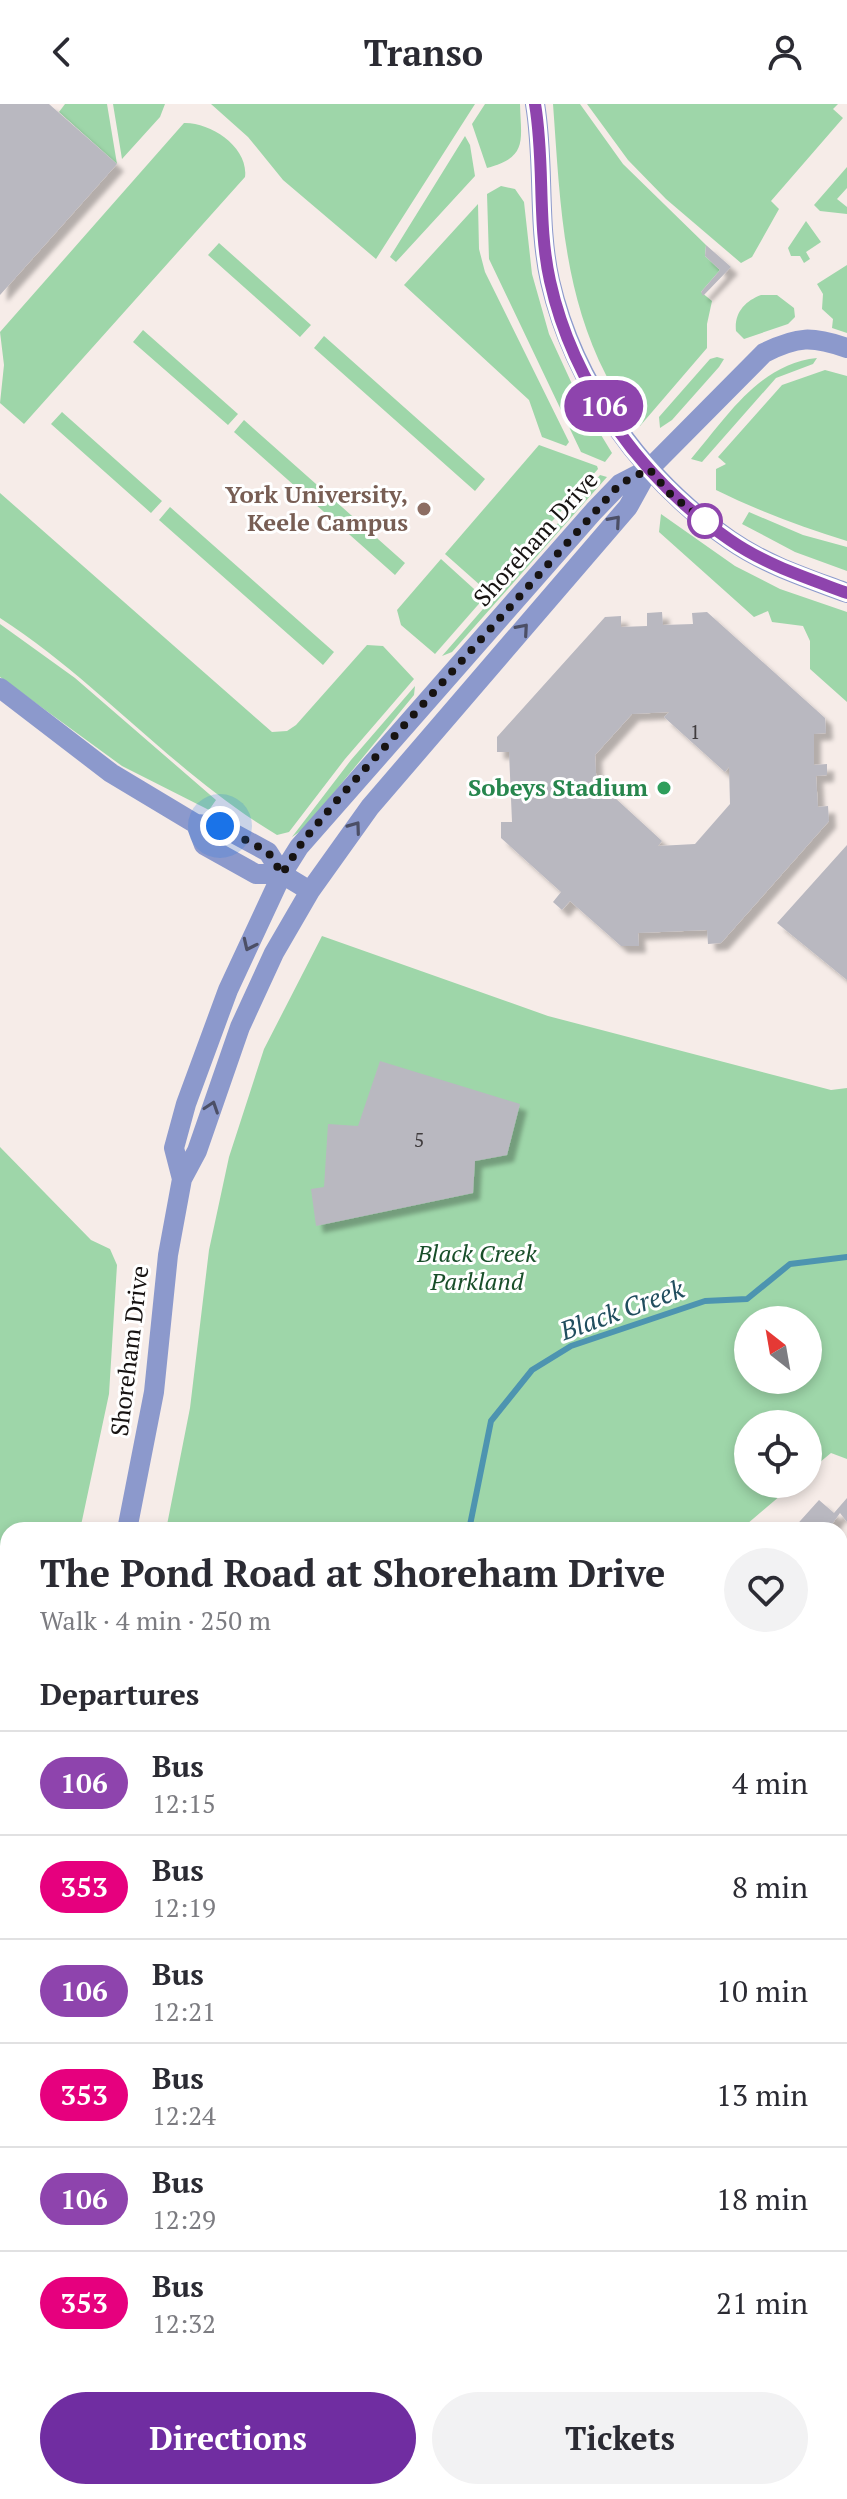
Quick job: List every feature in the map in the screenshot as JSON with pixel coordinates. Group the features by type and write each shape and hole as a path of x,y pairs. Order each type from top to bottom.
{"street":[{"path":"535,104 549,278 563,325 593,390 671,495 732,542 780,568 847,593"},
{"path":"649,469 764,353 808,337 847,348"},
{"name":"Shoreham Drive","path":"182,1179 174,1148 186,1104 228,990 282,874 303,841 594,511 620,484 649,469"},
{"name":"Shoreham Drive","path":"129,1522 154,1392 168,1255 182,1179 197,1151 240,1027 274,953 310,891 370,807 628,507 649,469"},
{"path":"0,688 111,773 196,824 220,826 268,852 282,874 310,891"}],"green space":[{"path":"65,104 107,104 117,164 59,112"},
{"path":"113,104 165,104 160,117 122,159"},
{"path":"211,104 475,104 376,259 283,180 248,137"},
{"path":"485,104 520,104 521,128 516,153 510,159 487,168 472,124"},
{"path":"553,104 580,104 623,164 706,245 705,256 720,270 701,292 712,301 707,324 707,348 640,426 613,389 591,343 580,310 561,208"},
{"path":"587,104 838,104 833,109 843,118 771,201 779,209 752,257 741,263 666,199 628,160"},
{"path":"184,123 205,127 226,138 241,156 245,177 24,424 0,403 4,365 0,332"},
{"path":"465,136 470,145 475,176 396,262 390,257"},
{"path":"847,167 847,188 837,199 847,207 847,214 820,211 814,205"},
{"path":"501,186 515,189 524,202 532,274 549,334 578,397 612,453 605,462 581,452 489,259 487,194"},
{"path":"478,204 479,249 485,272 569,442 566,446 542,437 529,400 404,285"},
{"path":"806,221 821,242 806,252 810,259 804,263 800,256 791,256 788,248"},
{"path":"219,243 311,325 300,337 208,255"},
{"path":"847,265 847,333 832,328 833,319 822,309 823,294 817,284"},
{"path":"761,295 777,295 794,308 795,317 788,324 744,339 736,331 739,313 746,304"},
{"path":"143,330 238,414 228,425 133,342"},
{"path":"324,336 485,479 475,491 314,348"},
{"path":"817,358 813,364 776,378 702,462 691,459 731,410 761,382 796,362"},
{"path":"710,359 724,359 719,367 672,420 660,428 659,417"},
{"path":"825,370 847,376 847,541 780,518 716,490 716,469 726,464 718,457 782,385"},
{"path":"62,412 162,501 151,513 51,424"},
{"path":"244,420 405,563 395,575 234,432"},
{"path":"539,445 597,466 598,469 489,593 445,554"},
{"path":"600,475 607,477 452,652 442,656"},
{"path":"0,493 272,732 287,731 296,725 367,645 383,646 414,679 345,759 289,832 277,835 205,785 71,670 0,618"},
{"path":"170,507 334,652 323,665 159,520"},
{"path":"749,512 803,535 847,547 847,571 795,552 742,524"},
{"path":"661,514 735,566 780,589 847,612 847,702 810,669 810,641 803,626 772,622 768,611 754,617 659,532"},
{"path":"441,559 484,598 435,654 401,625 397,610"},
{"path":"0,624 75,678 216,800 209,810 122,766 0,677"},
{"path":"415,686 414,695 305,828 292,837 351,760"},
{"name":"Black Creek Parkland","path":"322,936 548,1016 831,1090 847,1088 847,1459 831,1453 822,1460 822,1410 734,1410 734,1498 778,1498 749,1522 168,1522 190,1408 209,1250 229,1157 264,1049"},
{"path":"0,1147 91,1240 110,1249 117,1265 109,1394 82,1522 0,1522"}],"building":[{"path":"0,104 49,104 117,164 0,295"},
{"path":"706,245 731,267 703,296 701,292 720,270 705,256"},
{"name":"Sobeys Stadium","path":"662,612 663,625 693,624 692,613 707,612 825,718 826,733 814,734 814,765 827,764 827,775 816,776 818,807 828,806 829,821 721,943 708,944 707,930 638,933 639,946 621,946 570,901 562,910 553,902 561,892 501,838 501,822 512,822 509,752 497,752 497,737 605,617 621,616 621,627 647,626 647,613","holes":["669,712 664,717 725,772 729,767 730,804 695,844 658,846 662,841 602,786 597,791 595,755 632,714"]},
{"path":"847,845 847,980 777,923"},
{"path":"380,1061 520,1104 507,1155 475,1161 473,1193 316,1226 311,1189 324,1187 328,1124 358,1126"},
{"path":"847,1498 847,1522 840,1513 834,1522 799,1522 819,1500 834,1513"}],"waterway":[{"name":"Black Creek","path":"471,1522 491,1421 532,1370 571,1346 705,1301 747,1299 790,1264 847,1257"}],"bus line":[{"name":"106","path":"535,104 549,278 576,360 593,390 624,436 671,495 732,542 780,568 847,593"}],"place":[{"name":"York University, Keele Campus","path":"424,509"},
{"name":"Sobeys Stadium","path":"664,788"}],"route":[{"path":"220,826 268,852 282,874 303,841 339,798 620,484 649,469 671,495 705,521"}]}
